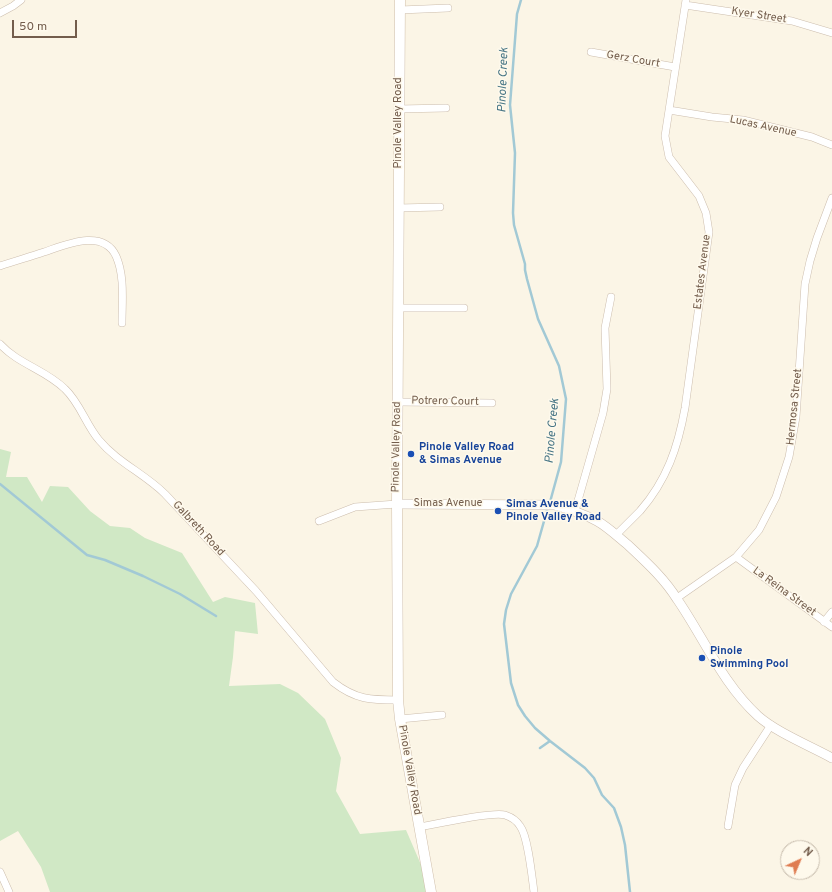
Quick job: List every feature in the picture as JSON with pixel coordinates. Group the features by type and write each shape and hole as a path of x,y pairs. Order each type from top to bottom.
{"main road":[{"name":"Pinole Valley Road","path":"400,5 398,109 398,700 400,719 431,892"}],"street":[{"path":"0,13 21,0"},
{"name":"Kyer Street","path":"686,2 792,21 832,33"},
{"name":"Estates Avenue","path":"616,535 640,511 656,488 669,466 680,437 709,232 706,213 699,196 669,157 665,136 686,2"},
{"path":"400,5 448,8"},
{"name":"Gerz Court","path":"591,52 675,67"},
{"path":"398,109 446,108"},
{"name":"Lucas Avenue","path":"669,110 743,120 812,137 832,145"},
{"name":"Hermosa Street","path":"677,598 736,557 759,530 776,497 789,457 796,417 805,284 817,238 832,198"},
{"path":"398,208 440,207"},
{"path":"0,266 75,242 90,240 101,242 110,248 116,255 121,278 122,323"},
{"path":"574,510 604,407 607,389 605,328 611,297"},
{"path":"398,308 464,308"},
{"name":"Galbreth Road","path":"0,344 17,359 55,380 66,390 98,440 111,452 153,482 165,494 256,591 333,682 342,689 361,698 374,700 398,700"},
{"name":"Potrero Court","path":"398,402 492,403"},
{"name":"Simas Avenue","path":"319,521 343,510 355,507 397,504 554,505 574,510 598,521 616,535 651,567 677,598 717,666 730,685 758,716 771,725 832,758"},
{"name":"La Reina Street","path":"736,557 832,627"},
{"path":"824,622 832,612"},
{"path":"400,719 442,716"},
{"path":"728,826 735,785 743,768 771,725"},
{"path":"420,827 492,815 504,814 513,819 520,826 525,836 534,892"},
{"path":"0,872 9,892"}],"green space":[{"path":"0,449 11,452 6,477 27,477 42,502 50,486 68,487 90,511 110,526 130,528 145,538 182,553 213,602 225,597 255,603 258,634 235,631 229,686 280,684 298,693 325,719 341,758 336,791 360,834 406,830 422,867 426,892 50,892 41,867 18,831 0,841"}],"waterway":[{"name":"Pinole Creek","path":"521,0 517,14 510,105 515,153 514,225 538,319 559,366 566,399 561,462 550,502"},
{"path":"0,484 87,555 105,560 143,576 180,594 216,616"},
{"name":"Pinole Creek","path":"548,507 537,546 511,594 506,610 504,624 511,683 518,705 525,716 535,728 585,768 594,778 602,795 614,808 621,827 625,845 630,892"},
{"path":"540,748 550,741"}],"place":[{"name":"Pinole Valley Road & Simas Avenue","path":"411,454"},
{"name":"Simas Avenue & Pinole Valley Road","path":"498,511"},
{"name":"Pinole Swimming Pool","path":"702,658"}]}
